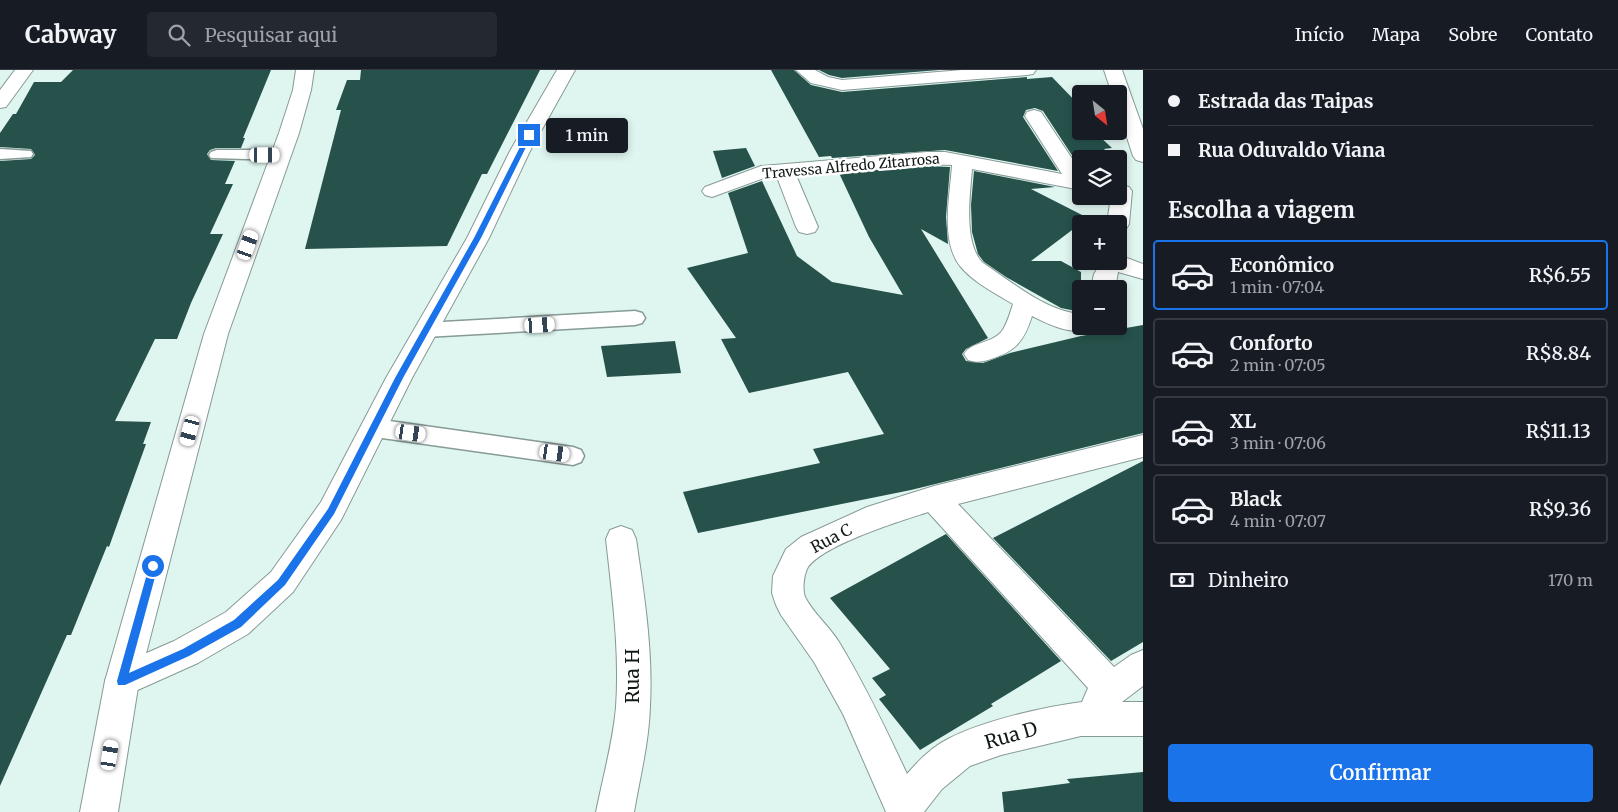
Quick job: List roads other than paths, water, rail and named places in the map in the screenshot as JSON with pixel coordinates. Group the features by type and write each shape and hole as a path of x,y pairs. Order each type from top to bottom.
{"street":[{"path":"0,103 24,70"},
{"path":"99,812 122,681 216,334 281,155 302,90 305,70"},
{"path":"122,681 186,652 237,624 282,582 331,511 399,378 478,238 520,151 566,70"},
{"path":"805,70 813,78 827,83 842,85 959,72 1027,70"},
{"path":"1113,70 1143,156"},
{"path":"1034,116 1072,172"},
{"name":"Travessa Alfredo Zitarrosa","path":"712,190 762,172 927,158 962,161 1072,182"},
{"path":"962,161 959,205 962,248 965,258 975,268 1049,315 1065,322 1072,322"},
{"path":"784,170 807,228"},
{"path":"1127,192 1143,193"},
{"path":"1127,266 1143,272"},
{"path":"977,354 1004,346 1012,338 1026,301"},
{"name":"Rua C","path":"904,810 855,702 826,651 792,605 788,593 789,576 797,558 812,546 867,519 934,498 1143,446"},
{"path":"934,498 1111,688"},
{"name":"Rua H","path":"615,812 632,712 634,664 632,624 621,539"},
{"path":"1081,720 1111,688 1143,666"},
{"name":"Rua D","path":"904,810 929,776 959,752 1001,736 1052,724 1081,720 1143,719"}],"lane":[{"path":"0,154 25,154"},
{"path":"217,155 281,155"},
{"path":"425,330 635,318"},
{"path":"375,428 574,456"}]}
